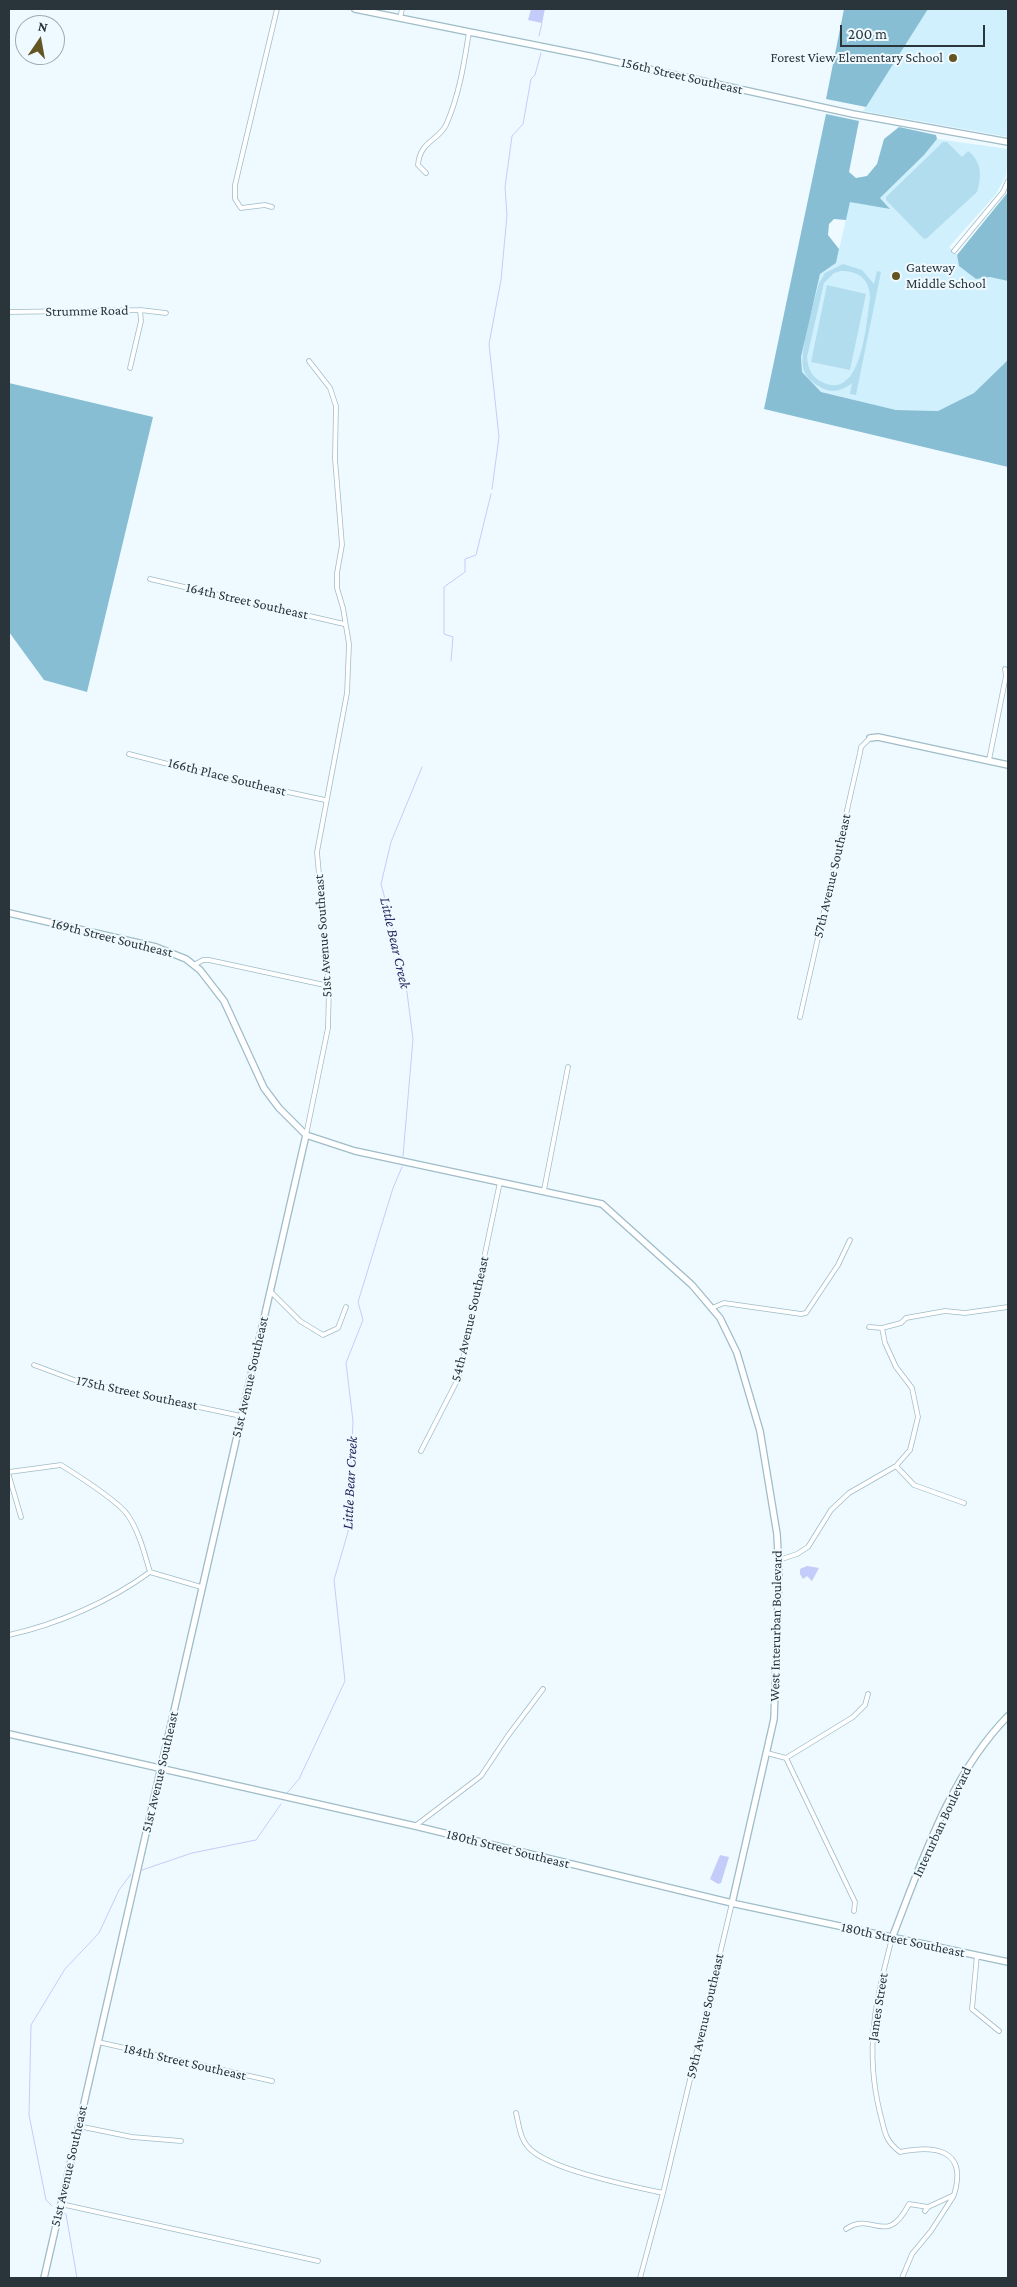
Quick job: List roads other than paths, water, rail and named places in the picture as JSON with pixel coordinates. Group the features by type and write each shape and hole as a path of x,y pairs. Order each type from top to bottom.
{"street":[{"path":"272,208 265,205 241,208 235,199 235,185 278,9"},
{"name":"156th Street Southeast","path":"355,9 589,56 853,114 1008,142"},
{"path":"400,18 402,9"},
{"path":"426,173 418,164 418,161 422,148 445,128 465,66 469,32"},
{"path":"954,250 1003,192 1008,181"},
{"path":"130,368 141,321 140,310"},
{"name":"Strumme Road","path":"9,312 140,310 166,313"},
{"name":"51st Avenue Southeast","path":"44,2278 306,1135 328,1028 329,986 317,852 325,800 347,693 349,644 344,624 343,608 337,588 342,545 336,466 336,406 330,388 309,361"},
{"name":"164th Street Southeast","path":"150,579 344,624"},
{"path":"989,760 1006,676 1005,669"},
{"path":"870,738 878,737 1008,765"},
{"name":"57th Avenue Southeast","path":"800,1017 861,747 870,738"},
{"name":"166th Place Southeast","path":"128,754 218,777 325,800"},
{"name":"169th Street Southeast","path":"9,913 163,949 194,965"},
{"path":"306,1135 279,1108 264,1088 224,1001 213,985 194,965 203,960 209,960 329,986"},
{"path":"544,1190 568,1067"},
{"name":"West Interurban Boulevard","path":"306,1135 337,1147 602,1204 640,1241 681,1275 712,1308 730,1335 737,1353 760,1431 770,1490 778,1560 775,1710 767,1753"},
{"name":"54th Avenue Southeast","path":"422,1451 459,1377 500,1181"},
{"path":"712,1308 724,1303 801,1314 806,1313 838,1265 850,1240"},
{"path":"270,1291 300,1321 323,1335 338,1328 346,1307"},
{"path":"869,1327 882,1328 901,1323 906,1318 945,1311 965,1312 1008,1307"},
{"path":"778,1560 798,1554 808,1547 831,1510 849,1493 896,1466 910,1450 918,1417 912,1388 896,1367 885,1343 882,1328"},
{"name":"175th Street Southeast","path":"34,1365 77,1382 241,1416"},
{"path":"9,1472 61,1465 81,1478 126,1513 142,1542 150,1572"},
{"path":"896,1466 914,1485 964,1503"},
{"path":"9,1476 21,1518"},
{"path":"150,1572 201,1587"},
{"path":"9,1635 40,1628 70,1616 135,1582 150,1572"},
{"path":"415,1826 481,1776 507,1736 543,1688"},
{"path":"767,1753 786,1758 853,1717 865,1705 868,1694"},
{"name":"Interurban Boulevard","path":"892,1938 922,1862 971,1760 1008,1716"},
{"name":"180th Street Southeast","path":"9,1734 415,1826 732,1903 1008,1962"},
{"name":"59th Avenue Southeast","path":"640,2278 663,2192 767,1753"},
{"path":"786,1758 855,1902 854,1911"},
{"name":"James Street","path":"892,1938 878,1992 871,2044 875,2092 888,2143 900,2152 922,2148 937,2149 952,2160 958,2169 959,2178 954,2195"},
{"path":"977,1955 972,2009 999,2031"},
{"name":"184th Street Southeast","path":"98,2042 272,2081"},
{"path":"516,2112 521,2135 527,2147 534,2154 572,2169 663,2192"},
{"path":"78,2126 132,2137 181,2141"},
{"path":"846,2229 859,2224 889,2226 896,2224 902,2219 909,2204 926,2209 954,2195"},
{"path":"902,2278 912,2254 932,2231 954,2195"},
{"path":"61,2204 318,2261"}],"waterway":[{"path":"539,36 542,23"},
{"path":"492,489 499,437 489,344 501,280 507,215 505,187 512,136 523,124 531,79 535,75 541,53"},
{"path":"451,661 453,637 444,634 444,587 465,572 465,559 476,555 491,494"},
{"name":"Little Bear Creek","path":"403,1156 413,1039 404,969 381,884 391,842 422,767"},
{"name":"Little Bear Creek","path":"287,1793 299,1779 345,1681 334,1580 348,1532 353,1421 346,1363 363,1320 358,1302 393,1188 402,1167"},
{"name":"Little Bear Creek","path":"142,1870 192,1853 256,1840 281,1804"},
{"name":"Little Bear Creek","path":"52,2206 46,2200 29,2115 31,2025 65,1969 99,1933 119,1890 131,1874"},
{"name":"Little Bear Creek","path":"63,2212 66,2214 77,2278"}],"place":[{"name":"Forest View Elementary School","path":"953,58"},
{"name":"Gateway Middle School","path":"896,276"}]}
